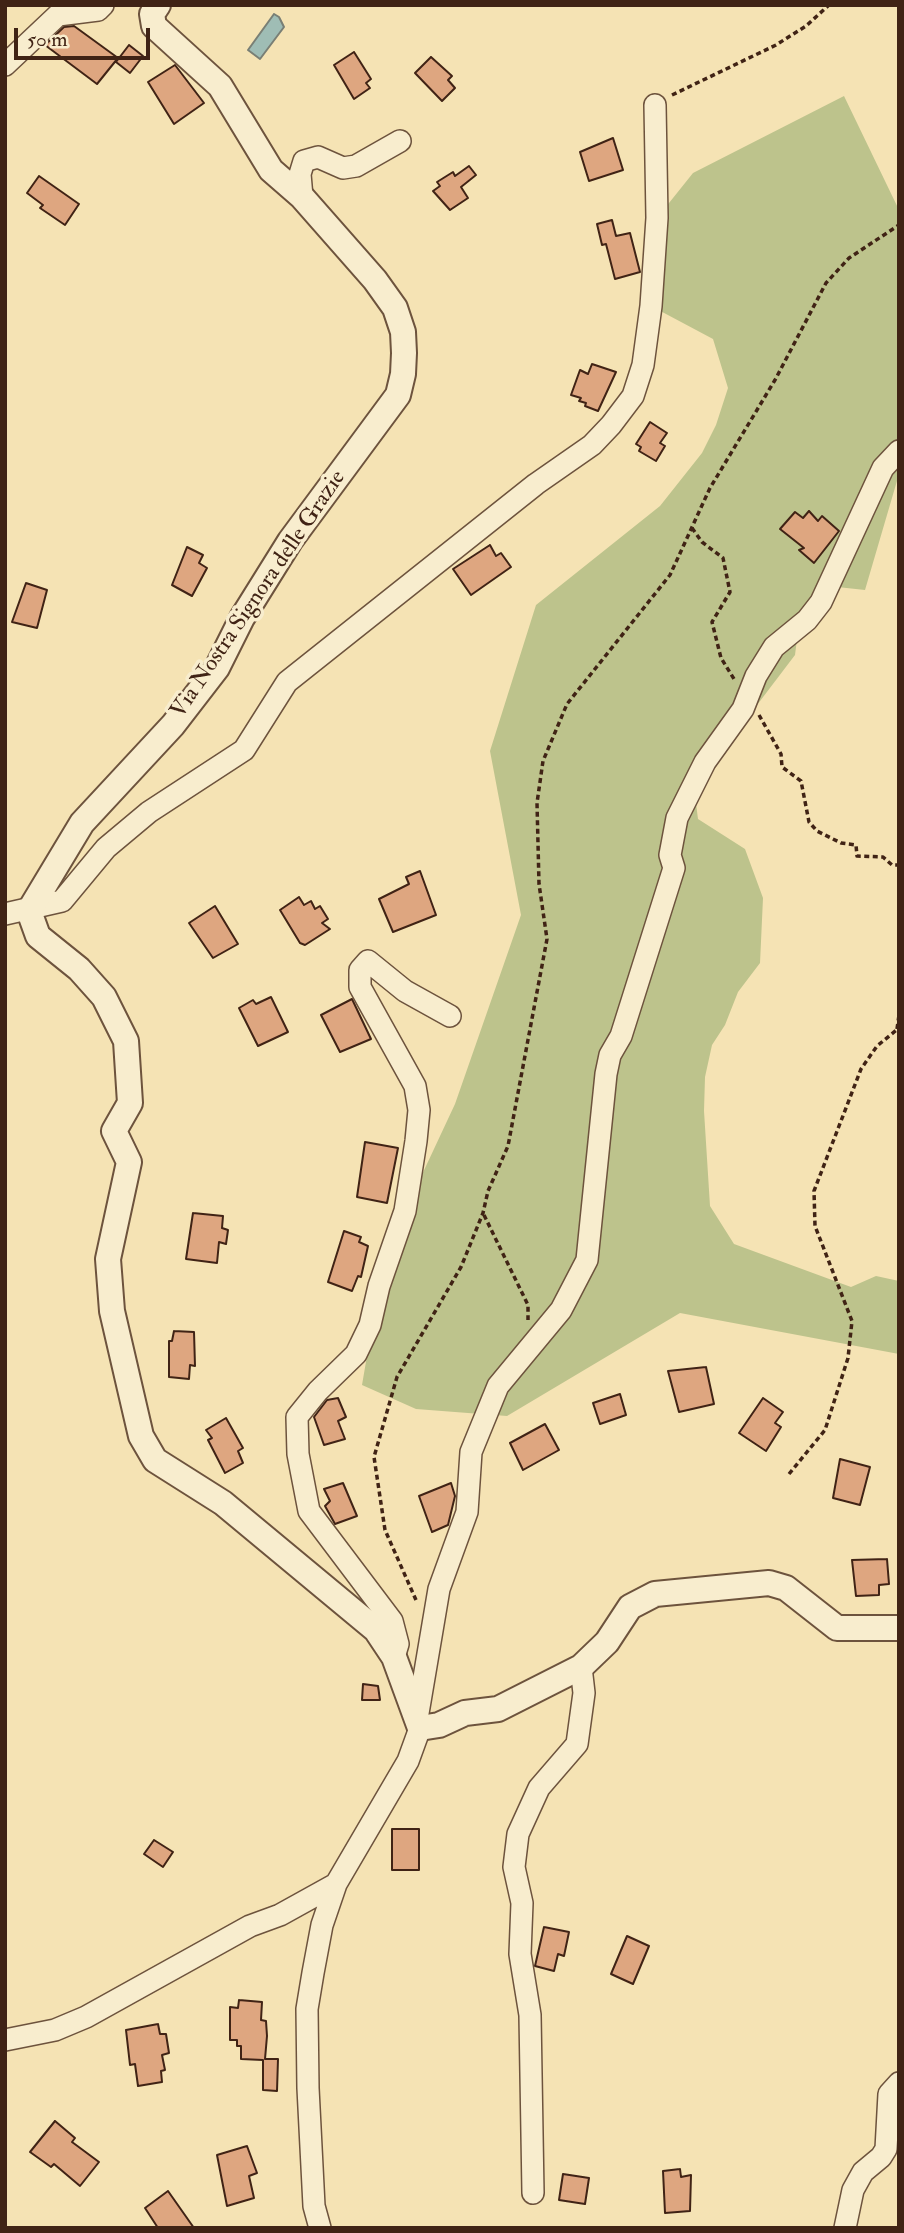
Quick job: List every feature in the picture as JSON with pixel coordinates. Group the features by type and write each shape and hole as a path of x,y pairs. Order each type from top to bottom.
{"street":[{"path":"5,65 58,15 98,10 103,5"},
{"name":"Via Nostra Signora delle Grazie","path":"17,912 82,823 173,725 217,668 242,618 289,541 398,395 404,374 403,332 395,308 302,197 271,170 220,86 154,26 152,14 158,5"},
{"path":"419,1723 394,1657 376,1630 223,1503 155,1461 141,1436 112,1311 108,1259 129,1163 114,1131 130,1103 126,1041 104,998 79,969 38,936 17,912 62,901 106,848 149,812 244,750 287,682 536,484 593,445 611,425 633,396 643,365 651,306 657,218 655,105"},
{"path":"302,197 300,174 304,160 318,157 343,169 356,166 400,141"},
{"path":"320,2228 314,2206 309,2134 307,2009 322,1925 336,1884 408,1761 419,1723 439,1589 467,1512 471,1452 498,1385 527,1354 561,1310 587,1261 606,1074 610,1055 621,1036 674,868 670,855 677,818 705,761 747,700 756,676 774,648 807,620 821,602 883,468 899,451"},
{"path":"394,1657 398,1644 391,1622 309,1511 298,1454 297,1416 356,1354 370,1325 379,1286 405,1211 416,1142 419,1110 415,1086 360,987 360,970 368,961 405,991 450,1016"},
{"path":"419,1723 439,1726 465,1713 498,1709 581,1667 607,1642 630,1607 655,1594 769,1583 786,1588 837,1628 899,1628"},
{"path":"533,2193 530,2015 520,1954 522,1903 514,1867 518,1834 539,1788 577,1744 584,1693 581,1667"},
{"path":"5,2040 55,2030 86,2017 250,1926 280,1915 336,1884"},
{"path":"845,2228 853,2190 863,2172 881,2157 886,2149 889,2094 899,2083"}],"path":[{"path":"655,105 776,45 806,26 829,5"},
{"path":"433,1633 385,1530 374,1457 397,1377 456,1278 484,1213 488,1191 508,1146 547,939 539,884 538,830 543,761 567,704 670,575 710,488 775,380 826,282 849,258 899,225"},
{"path":"692,527 702,541 723,558 730,592 712,622 721,658 738,687 756,676"},
{"path":"747,700 762,719 781,754 782,767 802,781 807,813 817,831 841,843 856,845 857,856 883,857 892,865 899,865"},
{"path":"789,1474 825,1430 848,1358 852,1321 814,1226 814,1191 861,1069 877,1046 898,1030 899,1015"},
{"path":"484,1213 528,1305 527,1354"}],"green space":[{"path":"844,96 899,210 899,474 865,590 828,586 800,615 795,655 694,788 698,819 745,849 763,898 760,963 738,992 725,1025 712,1045 705,1077 704,1111 710,1206 734,1244 851,1287 876,1276 899,1281 899,1354 680,1313 507,1416 416,1409 362,1385 379,1286 405,1211 455,1104 521,915 490,751 536,605 660,506 702,453 716,425 728,388 713,339 651,306 657,218 693,173"}],"water":[{"path":"274,14 279,17 284,27 260,59 248,50"}],"building":[{"path":"74,26 118,58 97,84 45,45 64,27"},
{"path":"129,45 143,56 130,73 116,62"},
{"path":"354,52 371,79 366,83 370,88 354,99 334,65"},
{"path":"431,57 452,76 448,80 455,88 442,101 415,73"},
{"path":"175,65 204,103 174,124 148,82"},
{"path":"613,138 623,170 589,181 580,152"},
{"path":"469,166 476,175 461,187 468,198 450,210 433,191 440,186 437,182 453,172 455,176"},
{"path":"39,176 79,204 65,225 40,208 43,205 27,193"},
{"path":"612,220 616,236 630,233 640,272 615,279 606,244 602,245 597,224"},
{"path":"592,364 616,372 598,411 585,406 586,403 579,401 581,398 571,395 580,370 588,374"},
{"path":"650,422 667,433 660,443 665,446 656,461 639,451 641,447 636,444"},
{"path":"809,511 818,521 822,516 839,531 814,563 799,550 804,548 780,529 795,512 803,518"},
{"path":"490,545 496,556 501,553 511,567 471,595 453,569"},
{"path":"187,547 203,555 199,563 207,568 192,596 172,585"},
{"path":"26,583 47,590 37,628 12,622"},
{"path":"420,871 436,915 393,932 379,899 409,884 406,877"},
{"path":"299,897 304,905 311,901 315,909 320,906 328,919 322,923 330,929 305,945 300,943 280,910"},
{"path":"215,906 238,944 213,958 189,923"},
{"path":"271,997 288,1032 258,1046 239,1008 253,1000 256,1004"},
{"path":"352,999 371,1039 340,1052 321,1015"},
{"path":"365,1142 398,1148 387,1203 357,1197"},
{"path":"193,1213 223,1216 222,1228 228,1230 226,1244 219,1242 217,1263 186,1259"},
{"path":"344,1231 361,1237 359,1242 368,1246 361,1277 358,1276 352,1291 328,1282"},
{"path":"174,1331 194,1332 195,1366 190,1365 189,1379 169,1377 169,1341 172,1341"},
{"path":"706,1367 714,1404 679,1412 668,1371"},
{"path":"620,1394 626,1415 600,1424 593,1403"},
{"path":"338,1398 346,1417 338,1421 345,1439 324,1445 314,1417 327,1400"},
{"path":"763,1398 783,1412 775,1423 781,1427 766,1451 739,1433"},
{"path":"226,1418 243,1448 238,1451 243,1463 225,1473 208,1440 212,1438 206,1430"},
{"path":"545,1424 559,1450 523,1470 510,1443"},
{"path":"840,1459 870,1467 860,1505 833,1498"},
{"path":"343,1483 357,1516 335,1524 325,1506 330,1501 324,1489"},
{"path":"451,1483 455,1496 448,1525 432,1532 419,1496"},
{"path":"887,1559 889,1584 879,1585 879,1595 856,1596 852,1560"},
{"path":"363,1684 378,1686 380,1700 362,1700"},
{"path":"392,1829 419,1829 419,1870 392,1870"},
{"path":"154,1840 173,1852 163,1867 144,1854"},
{"path":"544,1927 569,1932 564,1956 558,1954 554,1971 535,1966"},
{"path":"627,1936 649,1946 633,1984 611,1974"},
{"path":"239,2000 262,2002 261,2020 266,2021 267,2036 265,2059 278,2059 277,2091 263,2090 263,2060 241,2059 241,2046 237,2046 237,2040 230,2040 230,2007 238,2008"},
{"path":"158,2024 160,2034 166,2034 169,2053 162,2055 165,2070 161,2071 162,2082 138,2086 135,2064 130,2065 126,2030"},
{"path":"55,2121 75,2138 72,2142 99,2162 80,2186 54,2164 51,2167 30,2152"},
{"path":"247,2146 257,2173 249,2176 254,2198 227,2206 217,2155"},
{"path":"680,2169 681,2177 691,2175 690,2211 665,2213 663,2171"},
{"path":"563,2174 589,2178 585,2204 559,2200"},
{"path":"168,2191 194,2228 158,2228 145,2208"}]}
